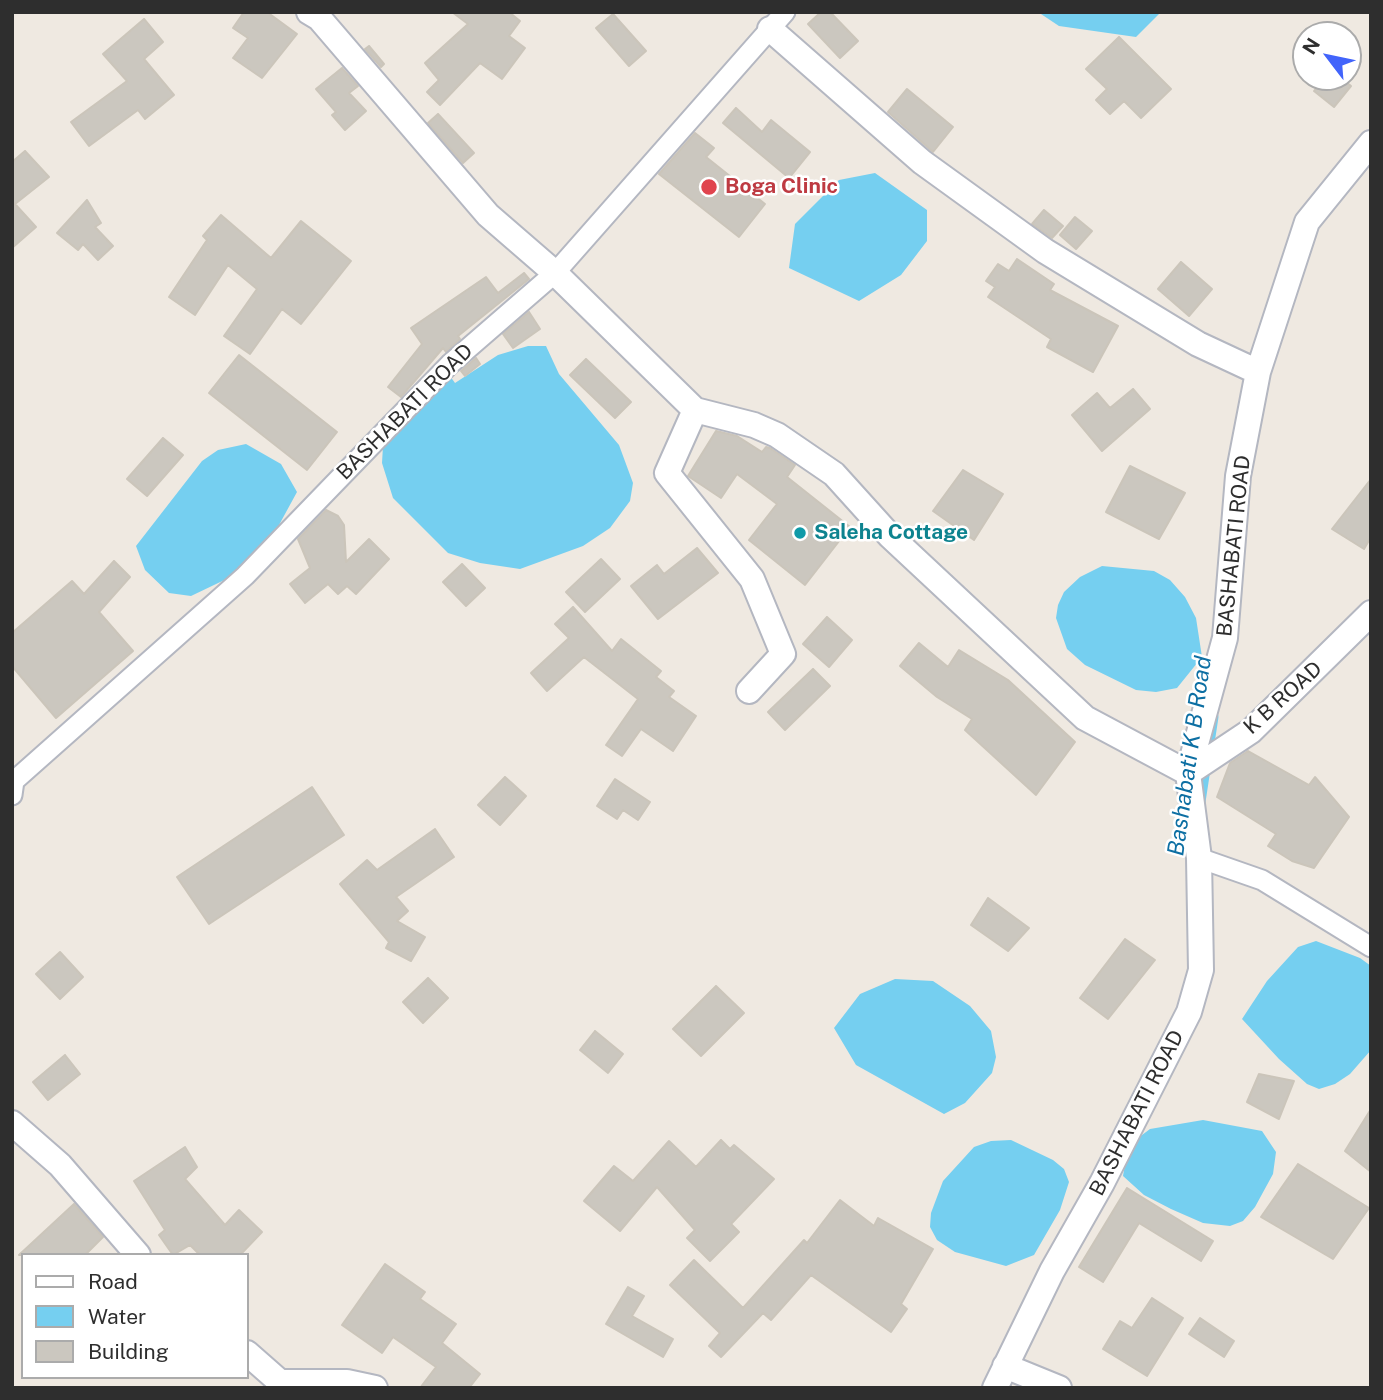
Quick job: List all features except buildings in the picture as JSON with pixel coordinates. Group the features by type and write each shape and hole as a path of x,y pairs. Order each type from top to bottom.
{"street":[{"path":"309,12 319,18 488,215 555,273 695,410 754,425 777,435 824,467 890,536 1086,718 1188,773"},
{"path":"778,21 922,162 1045,251 1198,344 1258,372"},
{"name":"BASHABATI ROAD","path":"12,796 14,781 245,576 445,369 555,273 778,21"},
{"name":"BASHABATI ROAD","path":"1000,1377 1189,1012 1201,970 1199,858 1188,773 1225,638 1238,476 1258,372 1307,222 1371,143"},
{"path":"695,410 667,473 752,579 783,654 750,691"},
{"name":"K B ROAD","path":"1188,773 1251,731 1371,614"},
{"path":"1199,858 1262,880 1371,947"},
{"path":"12,1123 60,1165 136,1253"},
{"path":"248,1354 279,1385 347,1382 375,1388"},
{"path":"1000,1377 1059,1388"}],"water":[{"path":"1038,12 1161,12 1136,37 1059,26"},
{"path":"875,173 927,210 927,241 901,275 859,301 789,268 795,224 839,180"},
{"path":"528,346 546,346 559,374 619,445 633,483 630,501 610,528 583,546 520,569 480,563 448,553 393,498 382,463 383,446 445,369 455,383 498,355"},
{"path":"246,444 281,464 297,492 279,525 237,574 191,596 169,593 145,570 136,546 202,461 218,450"},
{"path":"1102,566 1154,571 1170,580 1185,597 1196,618 1202,657 1177,688 1156,692 1136,690 1085,665 1067,649 1056,618 1058,605 1064,592 1080,577"},
{"path":"1316,941 1360,958 1371,966 1371,1050 1350,1074 1335,1084 1319,1089 1307,1084 1279,1059 1242,1019 1267,981 1298,947"},
{"path":"895,979 933,981 970,1006 991,1031 996,1057 992,1073 965,1103 944,1114 856,1065 834,1028 860,994"},
{"path":"1203,1120 1262,1131 1276,1152 1273,1174 1255,1207 1243,1221 1230,1226 1203,1223 1171,1209 1144,1195 1123,1176 1127,1153 1138,1138 1150,1129"},
{"path":"1011,1140 1053,1160 1064,1169 1069,1182 1060,1210 1034,1255 1006,1266 955,1252 937,1240 930,1227 931,1213 943,1181 974,1147 991,1141"}],"waterway":[{"name":"Bashabati K B Road","path":"1210,750 1215,717"},
{"name":"Bashabati K B Road","path":"1202,802 1207,769"}],"place":[{"name":"Boga Clinic","path":"709,187"},
{"name":"Saleha Cottage","path":"800,533"}]}
